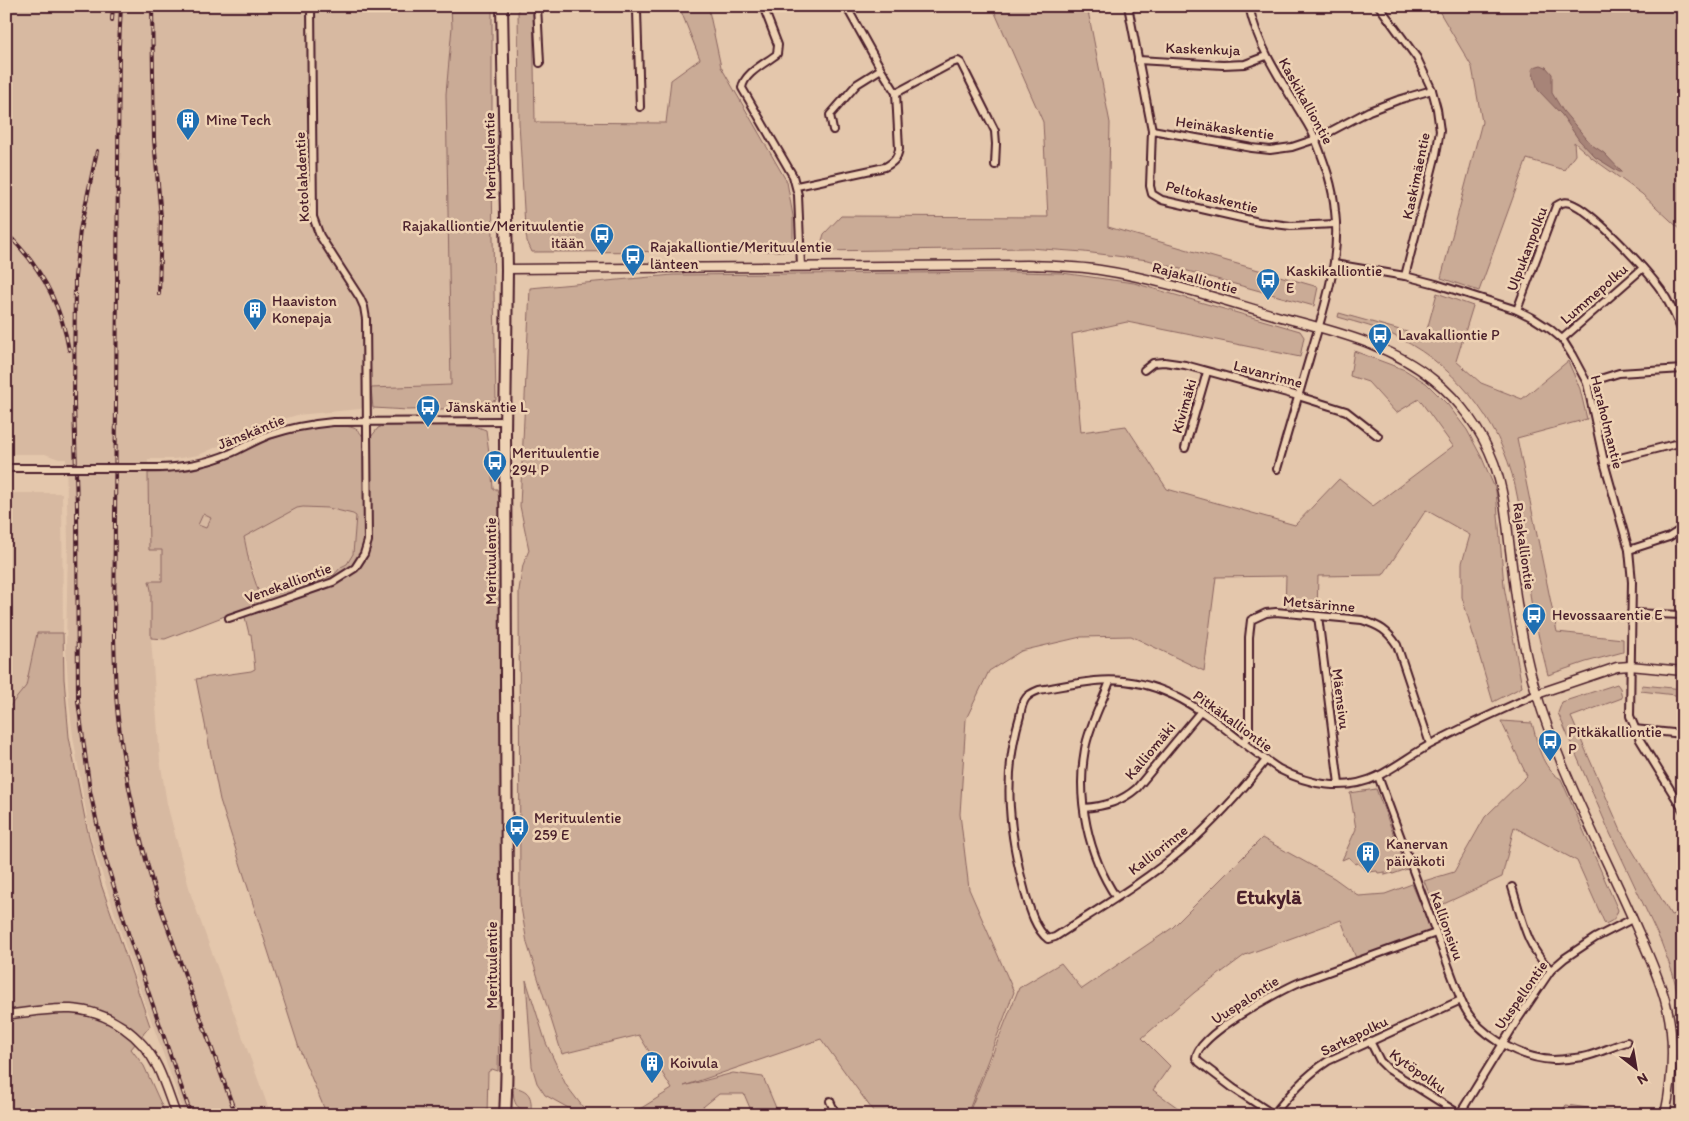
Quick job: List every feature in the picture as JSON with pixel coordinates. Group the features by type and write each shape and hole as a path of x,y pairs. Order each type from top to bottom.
{"main road":[{"name":"Merituulentie","path":"502,6 507,269 508,911 506,991 508,1044 505,1115"}],"street":[{"name":"Kotolahdentie","path":"311,6 313,218 320,236 364,307 366,319 367,422"},
{"path":"537,6 540,63"},
{"path":"635,6 637,11 640,107"},
{"path":"763,6 778,45 777,54 747,76 742,83 742,88 794,176 797,186 801,266"},
{"path":"797,186 885,167 894,163 899,150 896,92 846,6"},
{"name":"Peltokaskentie","path":"1128,6 1152,130 1150,186 1152,194 1162,200 1258,222 1291,226 1336,224"},
{"name":"Kaskikalliontie","path":"1249,6 1266,56 1316,139 1329,177 1336,224 1334,264 1318,328 1277,468"},
{"name":"Kaskimäentie","path":"1378,6 1418,58 1432,90 1440,131 1406,276"},
{"name":"Kaskenkuja","path":"1138,60 1223,65 1246,64 1266,56"},
{"path":"896,92 952,63 958,61 961,63 994,131 996,144 995,164"},
{"path":"833,130 830,115 857,84 881,69"},
{"name":"Heinäkaskentie","path":"1152,130 1270,150 1292,147 1316,139 1369,111 1432,90"},
{"name":"Ulpukanpolku","path":"1516,310 1556,206 1569,202 1584,210 1598,222 1643,268 1660,289 1673,310 1683,334"},
{"name":"Haraholmantie","path":"1334,264 1406,276 1516,310 1541,323 1562,339 1572,354 1587,384 1604,462 1629,550 1632,582 1630,716 1634,729"},
{"name":"Rajakalliontie","path":"507,269 1027,265 1098,270 1176,286 1360,340 1392,352 1412,363 1454,398 1467,414 1484,441 1493,460 1504,501 1519,617 1537,694 1569,778 1632,919 1666,1002 1671,1028 1673,1060 1671,1086 1665,1115"},
{"name":"Lummepolku","path":"1562,339 1643,268"},
{"name":"Lavanrinne","path":"1144,370 1153,363 1164,362 1185,365 1298,396 1346,411 1378,436"},
{"path":"1587,384 1619,374 1683,369"},
{"name":"Kivimäki","path":"1185,448 1206,372"},
{"name":"Jänskäntie","path":"6,468 160,468 188,466 215,460 262,438 293,428 314,424 506,421"},
{"name":"Venekalliontie","path":"229,618 333,582 355,568 364,554 368,541 367,422"},
{"path":"1604,462 1683,442"},
{"path":"1629,550 1669,537 1683,528"},
{"name":"Metsärinne","path":"1244,742 1248,736 1249,728 1249,637 1252,620 1258,615 1271,612 1362,620 1389,632 1397,645 1430,744"},
{"path":"1631,613 1683,615"},
{"name":"Mäensivu","path":"1318,616 1340,784"},
{"path":"1537,694 1617,667 1630,666 1683,671"},
{"name":"Pitkäkalliontie","path":"1048,939 1043,936 1029,905 1012,842 1009,811 1010,766 1018,721 1026,698 1031,694 1039,690 1096,681 1124,681 1161,689 1201,710 1266,760 1293,776 1311,782 1340,784 1364,781 1378,776 1430,744 1537,694"},
{"path":"1110,681 1085,748 1082,792 1093,850 1100,868 1116,897"},
{"name":"Kalliomäki","path":"1084,808 1108,805 1129,795 1137,788 1201,710"},
{"path":"1634,729 1683,734"},
{"path":"1634,729 1683,810"},
{"name":"Kalliorinne","path":"1048,939 1055,937 1156,870 1199,835 1233,800 1266,760"},
{"name":"Kallionsivu","path":"1378,776 1461,1000 1476,1025 1503,1043 1527,1055 1553,1060 1586,1056 1627,1042"},
{"path":"1512,887 1531,946 1551,970"},
{"name":"Uuspellontie","path":"1460,1115 1539,985 1551,970 1587,942 1632,919"},
{"name":"Uuspalontie","path":"1274,1115 1233,1088 1199,1062 1196,1058 1199,1049 1236,1018 1278,991 1436,933"},
{"name":"Sarkapolku","path":"1274,1115 1298,1084 1312,1071 1328,1061 1461,1000"},
{"path":"6,1015 71,1009 95,1014 117,1024 138,1040 149,1054 158,1069 176,1115"},
{"name":"Kytöpolku","path":"1370,1041 1380,1061 1388,1069 1460,1115"},
{"path":"830,1101 836,1115"}],"shaded area":[{"path":"6,6 451,6 452,27 446,94 451,385 363,388 362,408 360,409 297,415 264,425 199,455 174,459 148,459 149,549 162,550 162,581 149,582 151,590 151,638 160,760 167,804 191,895 271,1115 185,1115 130,961 89,829 69,702 66,648 68,543 66,459 59,459 45,454 6,454"},
{"path":"451,6 492,6 492,182 496,400 474,408 408,410 373,408 371,388 451,385 446,94 452,27"},
{"path":"518,6 533,6 535,122 666,123 671,80 700,59 679,6 708,6 721,67 787,182 793,216 793,251 532,252 527,241 525,227 519,122"},
{"path":"992,6 1087,6 1110,123 1108,227 1318,287 1314,306 1148,260 1084,252 1029,248 819,251 824,234 841,216 1048,217 1043,122"},
{"path":"1436,6 1683,6 1683,232 1642,194 1592,158 1574,142 1575,155 1564,170 1527,159 1479,291 1441,278 1482,122 1472,67"},
{"path":"1541,65 1546,67 1552,74 1552,93 1563,111 1592,145 1604,153 1622,172 1595,157 1579,140 1562,115 1538,90 1532,70 1534,67"},
{"path":"1062,273 1134,283 1300,331 1304,337 1300,357 1127,322 1072,334 1081,432 1126,426 1167,489 1295,525 1339,479 1373,506 1453,446 1419,399 1396,413 1368,382 1350,376 1354,351 1405,370 1426,383 1448,405 1467,430 1482,458 1496,491 1504,586 1522,687 1493,702 1462,597 1462,563 1470,535 1426,510 1383,575 1318,576 1317,612 1285,609 1286,576 1216,577 1204,671 1131,636 1081,637 1021,651 989,671 966,719 960,814 969,889 1014,992 967,1115 876,1115 821,1039 684,1086 733,1073 763,1077 779,1115 753,1115 744,1094 719,1094 693,1115 630,1115 672,1089 639,1035 562,1054 527,943 520,901 519,590 523,565 529,550 520,506 530,288 673,275"},
{"path":"1437,293 1473,306 1456,361 1481,383 1522,399 1568,361 1580,389 1587,419 1517,438 1557,632 1623,639 1623,652 1548,675 1531,601 1518,500 1512,474 1492,426 1461,385 1422,351 1384,331 1338,317 1339,313 1425,337"},
{"path":"442,425 478,427 486,430 493,489 497,489 500,503 503,860 498,1071 492,1069 488,1072 487,1115 327,1115 299,1048 220,800 196,679 255,669 251,634 249,634 243,609 165,639 151,638 151,590 149,581 162,581 162,550 149,550 148,473 165,473 205,466 271,439 312,428 346,426 354,428 363,437 371,437 378,428 383,426","holes":["297,508 328,508 356,516 353,554 347,564 341,567 334,575 260,596 250,566 244,537","203,514 211,518 206,528 198,525"]},
{"path":"6,493 62,493 63,633 37,633 26,686 6,711"},
{"path":"297,508 328,508 356,516 353,554 347,564 341,567 334,575 260,596 244,537"},
{"path":"203,514 211,517 206,528 198,525"},
{"path":"37,633 63,633 64,679 69,737 86,824 101,884 150,1026 131,1049 144,1066 166,1115 6,1115 6,711 26,686"},
{"path":"1617,684 1622,698 1571,717 1622,833 1671,915 1683,911 1683,1018 1673,974 1661,942 1609,831 1558,713 1562,702"},
{"path":"1642,685 1683,689 1683,696 1641,691"},
{"path":"1501,721 1532,723 1541,755 1549,769 1561,779 1618,910 1615,918 1610,922 1605,924 1577,861 1514,827 1502,877 1435,908 1424,881 1454,872 1485,817 1527,776"},
{"path":"1376,789 1407,869 1393,874 1385,875 1385,872 1378,873 1377,871 1369,872 1357,863 1355,864 1349,857 1342,860 1356,829 1350,793"},
{"path":"1262,838 1334,878 1359,896 1385,894 1412,884 1432,931 1356,958 1341,920 1245,955 1195,992 1142,1038 1170,1066 1153,1090 1188,1115 968,1115 1019,988 1061,963 1082,989 1172,928"},
{"path":"526,980 546,1043 566,1085 589,1115 581,1115 545,1095 537,1083 532,1066"},
{"path":"513,1087 523,1090 528,1094 531,1101 531,1111 518,1107"},
{"path":"1566,1105 1642,1115 1560,1115"}],"railway":[{"path":"112,20 113,6"},
{"path":"121,6 119,46 114,637 118,718 133,809 157,898 236,1115"},
{"path":"152,6 154,140 161,217 159,294"},
{"path":"97,151 80,230 75,277 74,404 77,506 78,701 90,791 103,851 129,936 191,1115"},
{"path":"6,233 29,258 47,286 61,317 69,350"}],"place":[{"name":"Mine Tech","path":"188,141"},
{"name":"Rajakalliontie/Merituulentie itään","path":"602,256"},
{"name":"Rajakalliontie/Merituulentie länteen","path":"633,277"},
{"name":"Kaskikalliontie E","path":"1268,301"},
{"name":"Haaviston Konepaja","path":"255,331"},
{"name":"Lavakalliontie P","path":"1380,356"},
{"name":"Jänskäntie L","path":"428,428"},
{"name":"Merituulentie 294 P","path":"495,483"},
{"name":"Hevossaarentie E","path":"1534,636"},
{"name":"Pitkäkalliontie P","path":"1550,762"},
{"name":"Merituulentie 259 E","path":"517,848"},
{"name":"Kanervan päiväkoti","path":"1368,874"},
{"name":"Koivula","path":"652,1084"}],"district":[{"name":"Etukylä","path":"1269,897"}]}
